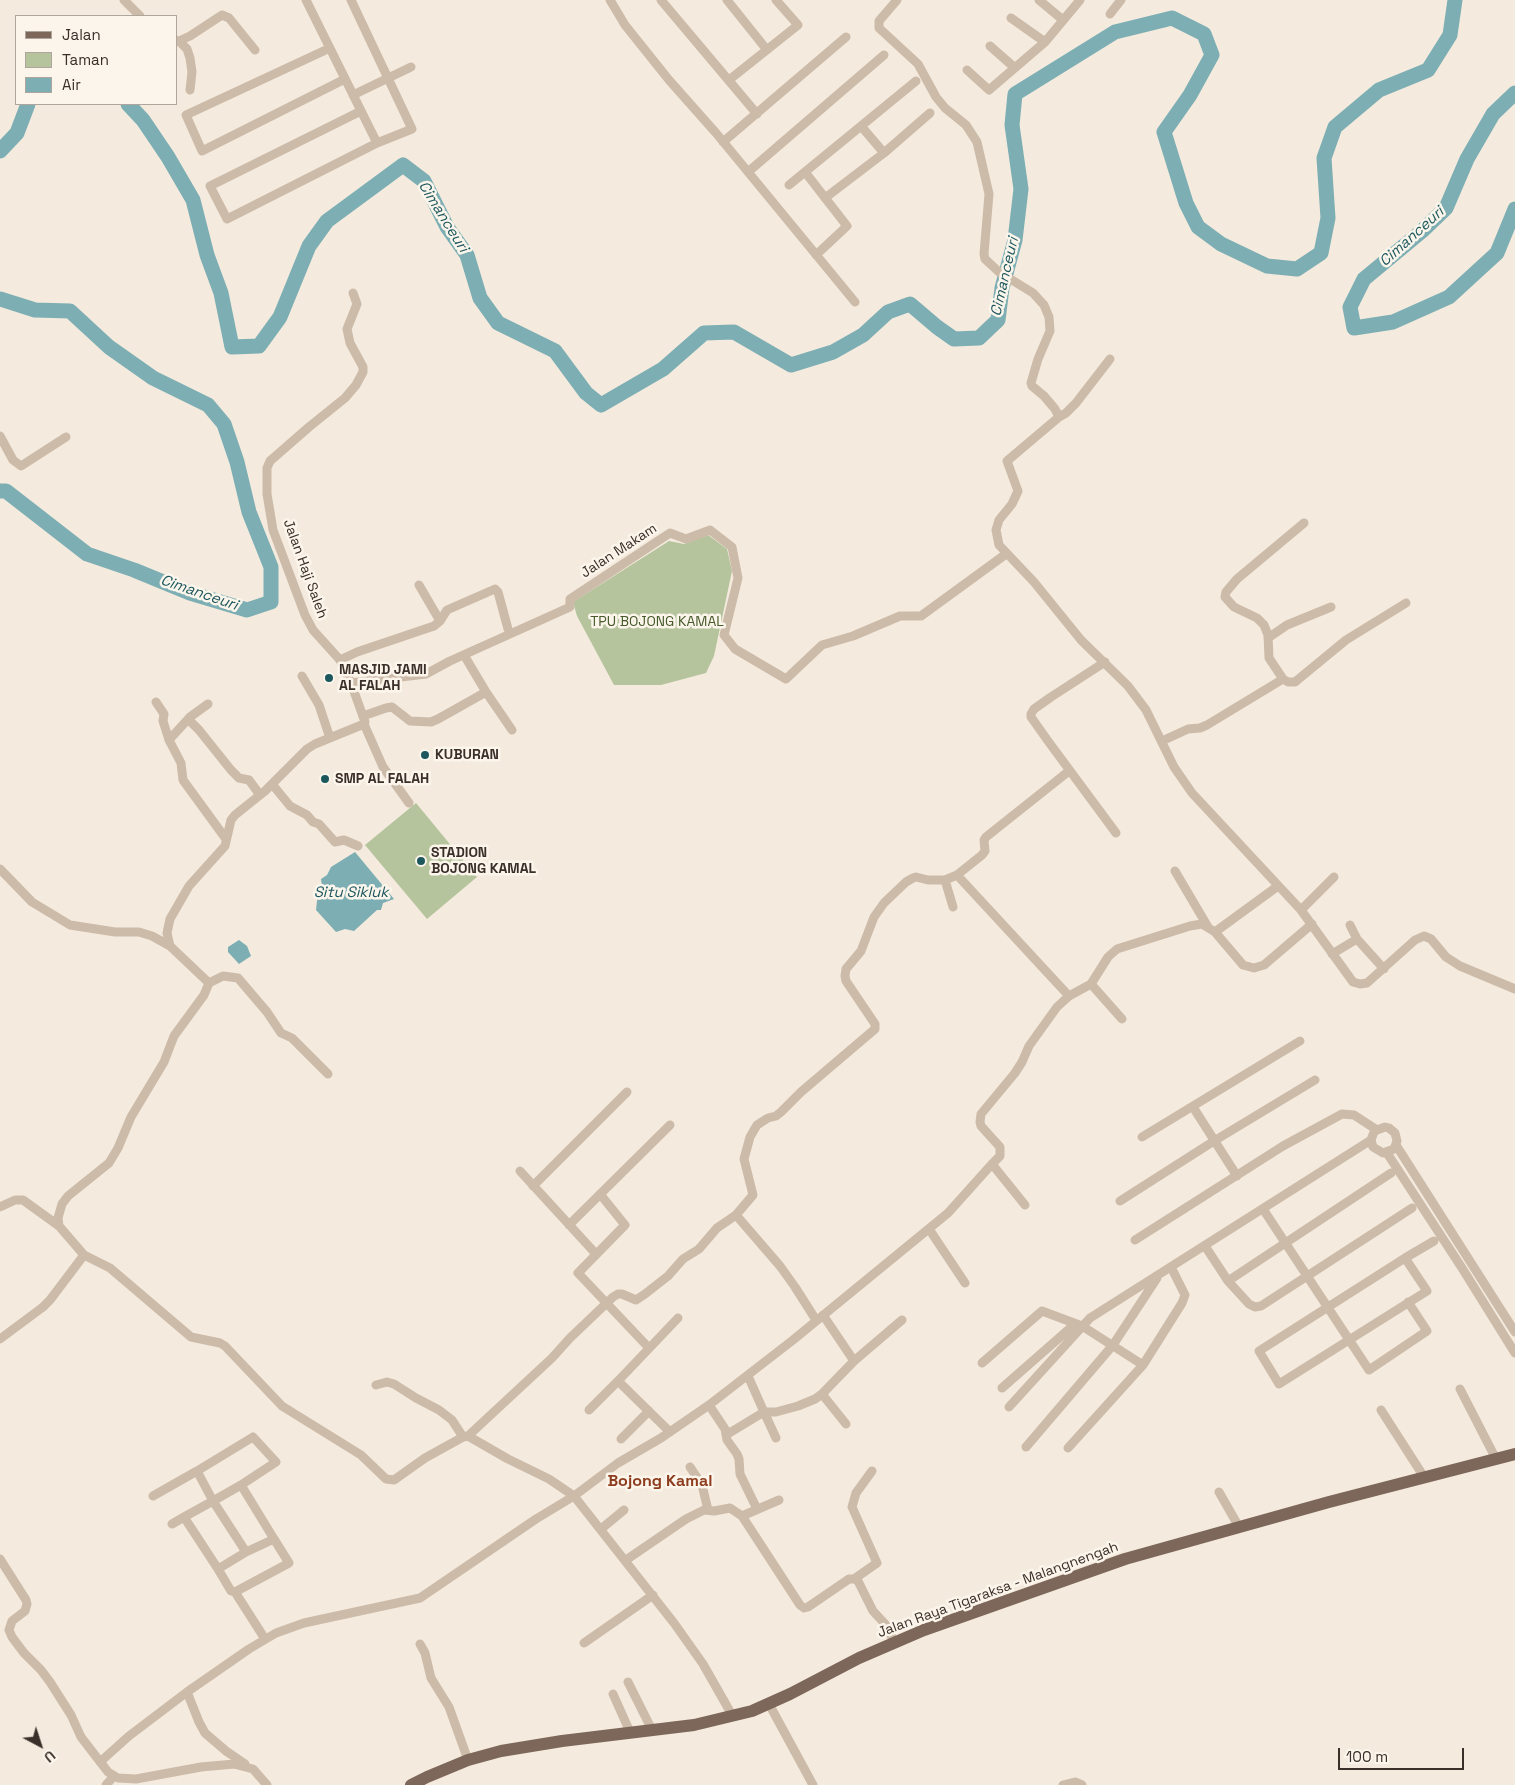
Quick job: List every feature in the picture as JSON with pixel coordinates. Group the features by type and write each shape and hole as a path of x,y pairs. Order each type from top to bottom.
{"main road":[{"name":"Jalan Raya Tigaraksa - Malangnengah","path":"411,1785 468,1760 509,1750 630,1732 694,1725 752,1710 769,1704 894,1642 950,1620 1116,1562 1239,1527 1515,1454"}],"street":[{"path":"124,0 139,15"},
{"path":"306,0 377,143"},
{"path":"351,0 412,129 377,143 227,219 210,186 361,111"},
{"path":"610,0 625,25 855,302"},
{"path":"661,0 757,114"},
{"path":"727,0 767,50"},
{"path":"729,80 798,25 776,0"},
{"path":"896,0 879,21 879,28 918,64 936,97 945,108 966,125 977,142 989,194 985,259 998,272 1029,290 1038,298 1044,305 1049,317 1050,331 1038,359 1031,383 1056,409 1059,417"},
{"path":"1039,0 1064,20"},
{"path":"967,70 990,90 1045,42 1080,0"},
{"path":"1110,14 1121,0"},
{"path":"190,90 192,72 190,58 187,49 178,41 190,36 222,15 229,18 255,50"},
{"path":"1011,18 1045,42"},
{"path":"723,142 846,37"},
{"path":"990,46 1015,68"},
{"path":"330,48 186,115 202,151 345,79"},
{"path":"748,172 884,55"},
{"path":"353,95 411,67"},
{"path":"789,185 916,81"},
{"path":"825,198 884,153 930,113"},
{"path":"861,126 884,153"},
{"path":"805,172 847,226 816,255"},
{"name":"Jalan Haji Saleh","path":"353,293 357,304 347,329 350,343 363,366 363,372 356,385 345,398 270,461 267,468 267,494 274,530 298,597 313,630 340,660 351,683 383,767 409,802"},
{"path":"1110,359 1066,413 1007,461 1018,491 1012,504 999,520 996,530 1000,545 1006,554 1030,576 1081,640 1128,686 1146,710 1174,767 1192,794 1301,910 1353,982 1367,983 1415,940 1424,936 1431,939 1446,957 1460,966 1515,988"},
{"path":"0,436 16,463 21,466 66,437"},
{"path":"1304,523 1237,579 1226,592 1225,597 1234,607 1257,618 1264,625 1268,638 1269,658 1283,679 1288,682 1295,682 1346,640 1406,603"},
{"name":"Jalan Makam","path":"351,683 426,674 570,607 570,599 670,533 686,538 710,530 732,547 738,578 724,635 735,649 786,679 822,645 853,636 900,616 920,616 1006,554"},
{"path":"419,585 440,622"},
{"path":"340,660 371,647 426,629 440,622 447,610 495,589 498,592 508,629"},
{"path":"1268,638 1287,625 1331,607"},
{"path":"464,655 512,730"},
{"path":"1104,662 1034,709 1031,717 1116,833"},
{"path":"302,676 319,705 330,738"},
{"path":"1162,741 1188,729 1208,725 1283,679"},
{"path":"170,946 167,933 170,919 189,886 223,850 234,815 260,795 307,749 386,708 392,707 410,722 431,722 486,692"},
{"path":"156,702 164,714 163,721 169,740 179,757 183,780 226,839"},
{"path":"169,740 188,719 208,704"},
{"path":"188,719 231,770 239,778 249,780 260,795"},
{"path":"0,1207 15,1200 23,1200 59,1226 84,1255 110,1268 186,1333 196,1339 220,1343 225,1346 282,1406 361,1454 389,1480 396,1478 425,1458 466,1436 552,1358 570,1338 618,1294 636,1300 646,1294 664,1280 683,1259 699,1249 717,1228 736,1215 753,1195 744,1159 750,1137 757,1125 782,1112 802,1092 875,1029 875,1024 846,981 845,976 846,969 861,951 874,917 895,892 913,878 945,880 956,876 982,855 986,837 1069,771"},
{"path":"272,784 290,806 319,824 335,842 344,840 358,846"},
{"path":"0,869 32,902 70,925 115,932 145,933 170,946 209,983"},
{"path":"1175,871 1212,929 1243,964 1254,968 1264,965 1312,924"},
{"path":"956,876 1069,996"},
{"path":"1301,910 1334,877"},
{"path":"945,880 953,907"},
{"path":"1212,929 1278,886"},
{"path":"100,1762 129,1736 187,1692 276,1633 304,1624 420,1598 536,1519 574,1496 618,1463 670,1432 710,1405 948,1213 1000,1156 1000,1147 981,1126 981,1114 1015,1073 1030,1046 1058,1007 1069,996 1091,984 1108,956 1123,946 1197,924 1212,929"},
{"path":"1350,925 1357,939 1384,969"},
{"path":"1332,954 1357,939"},
{"path":"59,1226 60,1208 64,1200 103,1169 114,1156 131,1117 164,1062 174,1036 204,994 209,983 223,976 238,978 267,1012 281,1033 292,1038 328,1074"},
{"path":"1091,984 1122,1019"},
{"path":"1142,1137 1300,1041"},
{"path":"1120,1201 1315,1080"},
{"path":"533,1186 627,1092"},
{"path":"1193,1107 1237,1176"},
{"path":"1135,1240 1283,1146 1342,1114 1354,1115 1377,1130"},
{"path":"569,1224 670,1125"},
{"path":"1387,1153 1394,1149 1397,1137 1393,1130 1385,1127 1374,1132 1372,1140 1376,1150 1387,1153 1515,1352"},
{"path":"1002,1388 1079,1325 1372,1140"},
{"path":"1396,1145 1515,1332"},
{"path":"992,1164 1025,1205"},
{"path":"520,1171 596,1254"},
{"path":"1228,1281 1391,1174"},
{"path":"600,1194 626,1225 578,1273 649,1348"},
{"path":"1205,1246 1228,1281 1248,1304 1255,1307 1261,1306 1412,1208"},
{"path":"1263,1209 1369,1370 1427,1332 1408,1302"},
{"path":"736,1215 780,1266 854,1361"},
{"path":"929,1229 965,1283"},
{"path":"1405,1258 1427,1291 1279,1384 1259,1351 1328,1308 1405,1258 1434,1240"},
{"path":"0,1339 47,1304 84,1255"},
{"path":"1068,1448 1143,1365 1182,1303 1185,1295 1171,1267"},
{"path":"1026,1447 1113,1345 1160,1274"},
{"path":"982,1363 1042,1311 1079,1325 1143,1365"},
{"path":"588,1410 678,1318"},
{"path":"726,1435 764,1412 776,1412 815,1399 854,1361 902,1320"},
{"path":"1009,1406 1079,1325"},
{"path":"748,1376 776,1438"},
{"path":"618,1381 670,1432"},
{"path":"376,1385 387,1382 394,1384 439,1410 452,1420 466,1436 508,1460 549,1479 574,1496 653,1595 703,1664 732,1715"},
{"path":"1460,1389 1496,1459"},
{"path":"822,1394 846,1424"},
{"path":"710,1405 725,1429 727,1440 737,1454 740,1474 757,1509"},
{"path":"1382,1410 1424,1477"},
{"path":"621,1439 649,1411"},
{"path":"153,1496 252,1437 276,1462 241,1485 172,1524"},
{"path":"690,1467 702,1485 708,1510"},
{"path":"197,1471 246,1552"},
{"path":"626,1560 686,1519 708,1510 714,1511 730,1508 742,1516 802,1607 808,1607 849,1579 854,1579 875,1566 877,1562 852,1508 856,1493 872,1471"},
{"path":"241,1485 288,1563"},
{"path":"1219,1492 1239,1527"},
{"path":"742,1516 779,1500"},
{"path":"601,1529 624,1510"},
{"path":"184,1517 265,1640"},
{"path":"218,1569 246,1552 274,1539"},
{"path":"235,1592 298,1558"},
{"path":"0,1559 27,1604 25,1611 12,1621 10,1625 9,1630 12,1637 50,1682 71,1716 81,1737 100,1762 109,1782 202,1767 234,1764 247,1766"},
{"path":"854,1579 858,1581 873,1611 886,1625 894,1642"},
{"path":"584,1643 653,1595"},
{"path":"420,1644 425,1653 431,1678 449,1707 468,1760"},
{"path":"628,1682 652,1730"},
{"path":"187,1692 205,1733 226,1752 260,1774 267,1785"},
{"path":"613,1694 630,1732"},
{"path":"769,1704 813,1785"},
{"path":"1063,1785 1075,1782 1082,1785"}],"green space":[{"name":"TPU BOJONG KAMAL","path":"708,535 727,549 732,571 714,656 706,673 661,685 614,685 577,616 573,602 669,541 684,544"},
{"name":"STADION BOJONG KAMAL","path":"416,803 477,877 427,919 365,845"}],"water":[{"name":"Situ Sikluk","path":"355,852 394,899 383,903 381,910 377,910 354,931 345,929 336,932 316,910 318,892 322,887 321,879 327,875 331,867"},
{"path":"239,940 247,946 251,956 239,964 228,952 228,947"}],"waterway":[{"name":"Cimanceuri","path":"129,105 143,120 168,157 193,200 207,255 221,293 232,347 259,346 280,317 309,246 327,221 403,165 424,181 447,227 467,255 480,298 498,323 555,351 586,393 601,405 663,369 704,333 734,332 791,365 833,352 863,335 888,312 910,304 954,339 979,338 998,320 1002,288 1015,240 1021,189 1012,125 1015,94 1115,32 1172,18 1204,34 1212,55 1190,95 1164,132 1186,203 1198,227 1221,244 1267,266 1297,269 1321,253 1328,218 1324,158 1335,127 1379,90 1428,70 1450,35 1455,0"},
{"name":"Cimanceuri","path":"1515,93 1493,114 1467,159 1446,208 1422,231 1364,279 1350,307 1354,328 1393,322 1449,297 1497,253 1515,209"},
{"name":"Cimanceuri","path":"0,151 17,133 28,105"},
{"name":"Cimanceuri","path":"0,299 35,310 70,311 109,347 153,378 208,405 224,424 237,462 249,512 271,567 271,602 247,610 190,593 134,570 87,554 6,491 0,491"}],"place":[{"name":"MASJID JAMI AL FALAH","path":"329,678"},
{"name":"KUBURAN","path":"425,755"},
{"name":"SMP AL FALAH","path":"325,779"},
{"name":"STADION BOJONG KAMAL","path":"421,861"}],"district":[{"name":"Bojong Kamal","path":"660,1482"}]}
